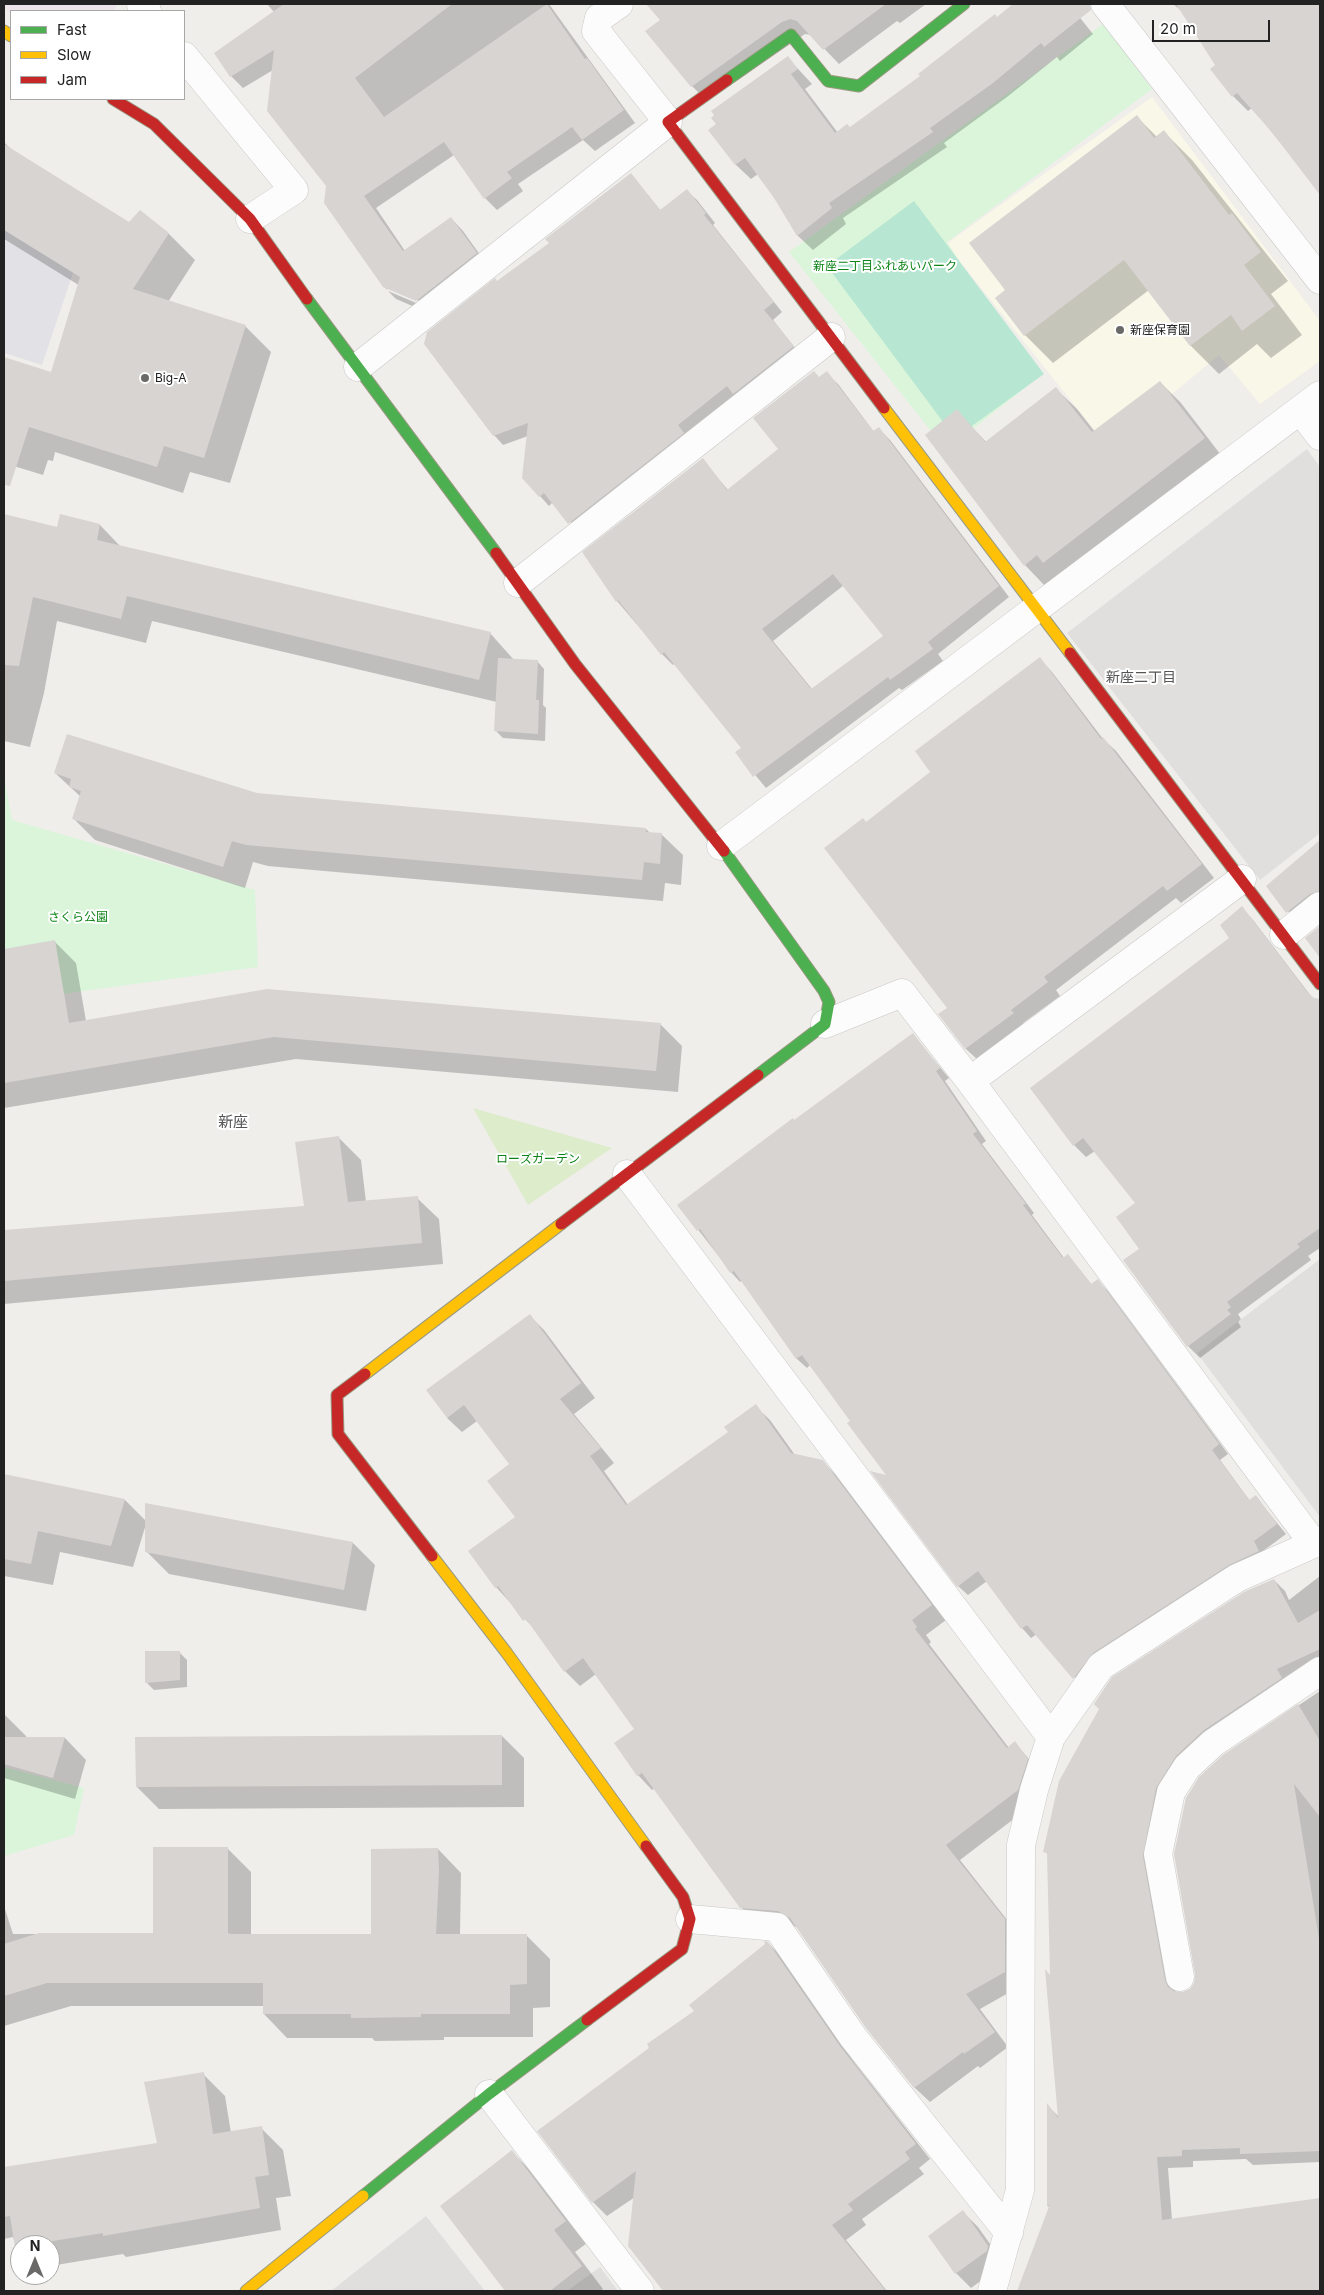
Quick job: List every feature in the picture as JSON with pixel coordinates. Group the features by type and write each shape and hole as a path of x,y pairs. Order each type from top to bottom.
{"street":[{"path":"358,366 668,122 791,35 828,81 860,86 964,4"},
{"path":"1105,4 1320,280"},
{"path":"602,9 596,31 668,122 1038,608 1320,984"},
{"path":"185,57 294,190 250,220"},
{"path":"115,100 154,124 250,220 334,337 358,366 518,583 575,664 721,846 824,991 829,1002 825,1024"},
{"path":"518,583 831,337"},
{"path":"721,846 1310,403 1320,436"},
{"path":"970,1081 1242,879"},
{"path":"1284,935 1320,906"},
{"path":"246,2291 490,2094 682,1949 690,1919 683,1897 512,1660 338,1434 337,1395 825,1024 902,993 1317,1542 1237,1578 1101,1666 1051,1737 1034,1790 1021,1845 1020,2190 992,2291"},
{"path":"627,1174 1051,1737"},
{"path":"1180,1977 1158,1854 1171,1792 1187,1767 1212,1743 1320,1671"},
{"path":"690,1919 777,1927 853,2037 1009,2233"},
{"path":"490,2094 640,2291"}],"shaded area":[{"path":"4,4 117,4 114,10 10,10 10,12 4,8"},
{"path":"1152,97 1320,321 1320,361 1260,404 1219,355 1108,447 946,244"},
{"path":"4,208 79,255 42,365 4,353"},
{"path":"1307,449 1320,467 1320,833 1260,880 1067,633"},
{"path":"1320,1259 1320,1517 1197,1353"},
{"path":"426,2216 485,2291 331,2291"},
{"path":"600,2267 618,2291 567,2291"}],"green space":[{"name":"新座二丁目ふれあいパーク","path":"1103,24 1152,89 947,242 1035,380 946,450 789,252"},
{"path":"914,201 1044,374 955,438 827,266"},
{"name":"さくら公園","path":"4,777 12,820 255,890 258,967 4,1002"},
{"name":"ローズガーデン","path":"473,1108 612,1148 528,1205"},
{"path":"4,1767 84,1788 74,1835 4,1856"}],"building":[{"path":"284,4 452,4 355,78 384,117 547,4 585,59 587,58 624,110 582,140 572,127 507,172 512,178 484,199 444,142 364,196 403,251 451,217 477,253 416,301 383,287 324,203 326,186 267,111 274,50 230,77 214,53"},
{"path":"646,4 886,4 823,50 797,21 790,19 782,22 691,87 645,31 660,20"},
{"path":"1013,4 1090,4 1091,10 1044,47 1041,43 993,83 930,128 933,132 829,203 832,208 797,236 774,198 745,158 735,165 708,130 716,124 711,118 714,115 711,111 788,56 798,69 791,74 835,133 847,124 850,127 920,76 918,74 995,14 997,17"},
{"path":"1176,4 1320,4 1320,195 1271,131 1237,93 1232,97 1210,69 1215,65"},
{"path":"1137,115 1154,138 1164,130 1229,215 1232,213 1261,252 1244,265 1275,306 1242,331 1231,315 1190,346 1124,260 1024,336 995,298 1005,290 969,243"},
{"path":"4,144 129,222 140,210 169,233 133,289 246,325 204,458 164,446 157,467 29,427 10,486 4,485 4,357 51,372 80,277 4,230"},
{"path":"631,173 660,210 687,189 706,213 704,215 774,302 764,310 794,346 733,394 727,386 678,425 684,433 568,524 544,493 539,497 522,478 528,423 493,436 424,344 427,332 495,278 497,281 549,243 545,239"},
{"path":"814,371 819,377 827,371 873,431 879,427 999,586 928,642 933,649 890,680 888,677 753,777 735,752 741,748 664,652 661,655 618,600 616,602 582,552 703,458 727,490 778,449 753,418","holes":["833,574 883,636 811,689 762,629"]},
{"path":"1160,381 1205,438 1043,563 1037,555 1024,566 925,435 957,409 985,442 1056,387 1092,432"},
{"path":"4,514 57,527 60,514 100,524 97,540 491,632 479,680 127,596 121,619 33,597 19,666 4,665"},
{"path":"1040,657 1101,739 1103,737 1202,864 1167,891 1163,886 1044,977 1048,982 1011,1010 1014,1013 965,1049 938,1014 947,1008 824,848 863,818 866,822 930,772 915,751"},
{"path":"498,658 538,660 536,700 539,700 538,734 494,731"},
{"path":"67,734 257,793 646,828 646,832 662,833 660,864 644,862 642,880 246,845 232,841 223,867 72,819 81,791 69,787 71,779 54,773"},
{"path":"1320,840 1320,891 1310,894 1286,913 1266,886"},
{"path":"1242,906 1308,993 1314,998 1320,999 1320,1228 1297,1244 1300,1247 1227,1302 1231,1307 1227,1310 1231,1314 1187,1347 1123,1260 1139,1249 1116,1217 1135,1203 1083,1138 1073,1146 1030,1088 1229,938 1220,925"},
{"path":"1320,926 1320,958 1305,938"},
{"path":"55,940 69,1023 267,989 661,1023 656,1071 274,1037 4,1083 4,949"},
{"path":"913,1033 940,1068 936,1071 977,1131 973,1134 1026,1204 1023,1205 1063,1258 1068,1254 1091,1284 1098,1279 1219,1444 1212,1450 1249,1500 1256,1495 1277,1524 1254,1541 1259,1551 1229,1565 1093,1653 1073,1679 1027,1625 1021,1629 978,1571 957,1587 870,1471 886,1475 847,1423 850,1421 802,1355 796,1359 734,1271 730,1273 700,1229 697,1231 677,1205 793,1118 794,1120"},
{"path":"339,1136 348,1202 418,1196 422,1243 4,1281 4,1230 304,1206 295,1142"},
{"path":"530,1314 581,1383 560,1399 601,1448 590,1456 626,1505 728,1432 724,1427 756,1404 791,1453 823,1460 932,1605 912,1620 917,1627 915,1629 1007,1748 1015,1741 1028,1759 1018,1790 946,1845 1005,1919 1005,1972 966,1994 995,2032 964,2054 963,2052 914,2088 866,2028 790,1918 778,1911 740,1908 642,1773 637,1776 614,1743 634,1729 583,1658 564,1672 526,1619 523,1621 498,1586 495,1588 468,1551 515,1517 487,1481 509,1464 464,1405 447,1418 426,1390"},
{"path":"4,1474 125,1499 111,1546 38,1531 31,1564 4,1559"},
{"path":"145,1503 353,1542 344,1590 145,1552"},
{"path":"1274,1579 1298,1623 1320,1610 1320,1649 1277,1669 1282,1678 1204,1730 1176,1756 1156,1788 1143,1856 1165,1980 1168,1987 1174,1991 1183,1992 1190,1989 1194,1983 1195,1975 1174,1854 1186,1798 1199,1777 1223,1755 1298,1704 1320,1741 1320,1817 1294,1784 1320,1945 1320,2151 1240,2154 1240,2148 1182,2150 1182,2156 1157,2157 1162,2220 1320,2198 1320,2291 1017,2291 1050,2204 1047,2207 1047,2103 1058,2118 1045,1969 1050,1975 1047,1853 1043,1852 1059,1781 1099,1709 1094,1704 1112,1677 1244,1592"},
{"path":"145,1651 180,1651 180,1680 145,1683"},
{"path":"502,1735 502,1785 136,1787 135,1737"},
{"path":"4,1737 65,1737 53,1778 4,1764"},
{"path":"153,1847 228,1847 228,1933 231,1934 371,1934 371,1849 438,1848 439,1871 436,1934 527,1934 527,1984 510,1985 510,2014 421,2014 421,2017 351,2018 351,2014 263,2014 263,1983 47,1983 4,1996 4,1944 39,1933 153,1933"},
{"path":"764,1941 768,1942 840,2046 916,2144 905,2152 910,2159 848,2204 853,2210 832,2225 886,2291 663,2291 628,2246 636,2171 592,2203 537,2131 649,2048 647,2044 694,2011 689,2005 765,1944"},
{"path":"204,2072 213,2134 262,2126 269,2175 255,2177 260,2208 103,2236 103,2233 60,2240 60,2235 13,2235 10,2216 4,2217 4,2167 157,2143 144,2082"},
{"path":"512,2150 566,2221 554,2230 582,2266 550,2291 505,2291 440,2206"},
{"path":"963,2210 988,2246 987,2251 955,2274 928,2236"}],"traffic: fast":[{"path":"727,80 791,35 828,81 859,86 964,4"},
{"path":"307,299 496,553"},
{"path":"724,851 824,991 829,1002 825,1024 758,1075"},
{"path":"363,2196 489,2094 587,2020"}],"traffic: slow":[{"path":"4,31 10,35"},
{"path":"884,408 1070,653"},
{"path":"365,1374 561,1224"},
{"path":"432,1556 506,1652 646,1846"},
{"path":"246,2291 363,2196"}],"traffic: jam":[{"path":"727,80 668,122 884,408"},
{"path":"115,100 154,124 250,219 307,299"},
{"path":"496,553 575,664 724,851"},
{"path":"1070,653 1320,984"},
{"path":"561,1224 758,1075"},
{"path":"365,1374 337,1395 338,1434 432,1556"},
{"path":"587,2020 682,1949 690,1919 683,1897 646,1846"}],"place":[{"name":"新座保育園","path":"1120,330"},
{"name":"Big-A","path":"145,378"}],"district":[{"name":"新座二丁目","path":"1141,678"},
{"name":"新座","path":"233,1122"}]}
